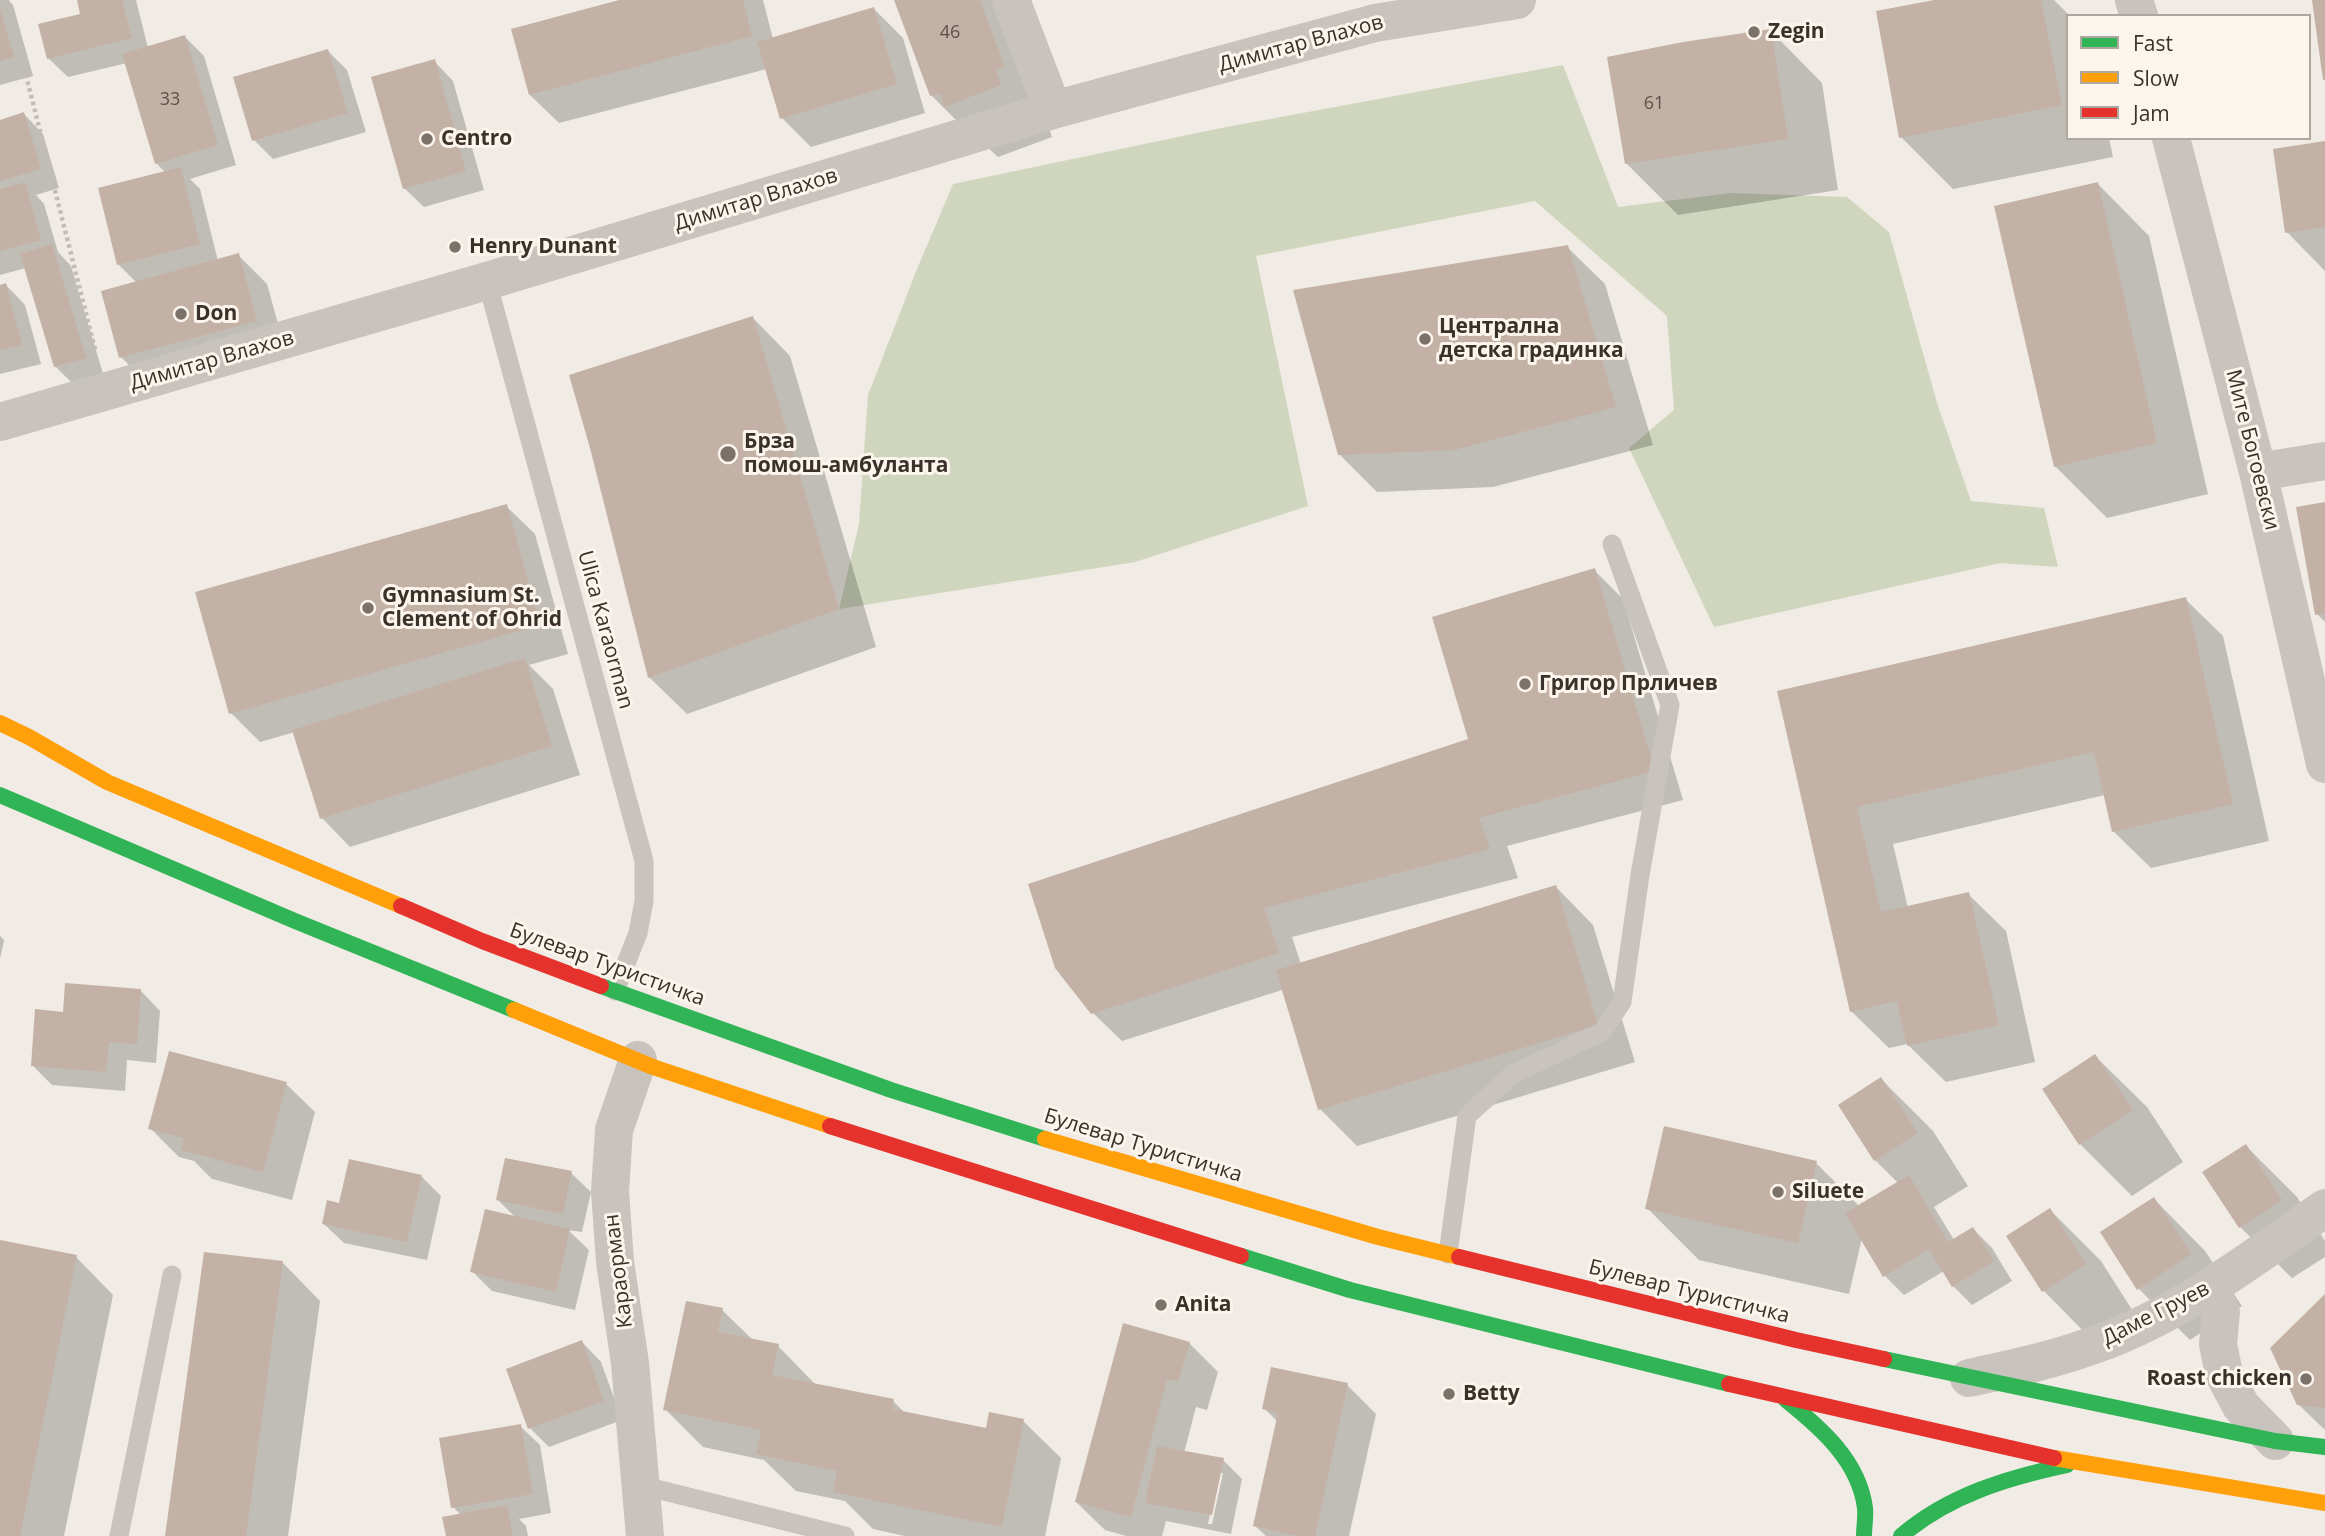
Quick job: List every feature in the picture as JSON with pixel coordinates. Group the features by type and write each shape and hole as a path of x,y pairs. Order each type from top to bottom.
{"main road":[{"name":"Булевар Туристичка","path":"0,723 107,782 482,941 891,1090 1066,1146 1378,1237 1796,1340 2275,1441 2325,1447"},
{"path":"0,795 295,921 638,1060 780,1111 1350,1290 1781,1396 2076,1463 2325,1503"},
{"path":"1781,1396 1837,1445 1855,1476 1865,1509 1864,1536"},
{"path":"1907,1534 1946,1505 1983,1489 2028,1473 2076,1463"}],"street":[{"path":"1011,0 1053,110"},
{"name":"Димитар Влахов","path":"0,422 487,281 1376,12 1517,0"},
{"name":"Мите Богоевски","path":"2172,140 2258,472 2325,764"},
{"path":"2258,472 2325,461"},
{"name":"Караорман","path":"638,1060 614,1130 610,1191 615,1262 630,1363 645,1536"},
{"name":"Даме Груев","path":"1969,1378 2042,1362 2096,1344 2140,1325 2208,1289 2325,1208"},
{"path":"2208,1289 2221,1312 2218,1344 2224,1374 2241,1406 2275,1441"}],"lane":[{"name":"Ulica Karaorman","path":"487,281 644,861 644,901 638,933 615,990"},
{"path":"1448,1254 1467,1116 1513,1074 1602,1032 1622,1002 1670,705 1612,544"},
{"path":"119,1536 172,1275"},
{"path":"640,1485 845,1536"}],"path":[{"path":"6,0 94,347"}],"green space":[{"path":"1563,65 1618,207 1731,193 1847,197 1889,232 1937,403 1971,501 2044,508 2058,567 2000,563 1714,627 1629,448 1674,410 1667,316 1535,201 1256,256 1308,506 1135,562 839,609 859,524 868,395 953,184 1221,128"}],"building":[{"path":"77,0 122,0 132,38 47,59 38,24 80,14"},
{"path":"619,0 743,0 752,36 529,95 511,29"},
{"path":"894,0 980,0 1005,67 996,70 1001,85 944,107 940,93 930,96"},
{"path":"1934,0 2041,0 2062,105 1899,138 1876,11"},
{"path":"2312,0 2325,0 2325,80 2323,80"},
{"path":"874,7 897,84 780,119 757,42"},
{"path":"0,8 14,57 0,61"},
{"path":"1771,29 1788,139 1625,164 1607,57"},
{"path":"185,35 218,145 155,164 122,54"},
{"path":"328,49 348,113 252,141 233,77"},
{"path":"435,59 466,171 403,189 371,77"},
{"path":"24,112 41,169 0,181 0,120"},
{"path":"2325,141 2325,227 2285,233 2273,149"},
{"path":"181,167 200,244 117,265 98,188"},
{"path":"25,182 41,240 0,251 0,189"},
{"path":"2098,182 2157,443 2054,467 1994,206"},
{"path":"52,244 86,358 54,367 20,254"},
{"path":"1568,245 1616,407 1455,450 1338,455 1293,290"},
{"path":"239,253 257,321 119,358 101,291"},
{"path":"6,283 22,345 0,350 0,285"},
{"path":"753,316 839,609 648,678 569,375"},
{"path":"2325,502 2325,613 2315,615 2296,507"},
{"name":"Gymnasium St. Clement of Ohrid","path":"507,504 540,625 229,714 195,592"},
{"path":"1595,568 1655,771 1479,818 1490,849 1264,908 1279,953 1091,1014 1055,968 1028,884 1468,739 1432,617"},
{"path":"2186,597 2233,804 2112,832 2094,752 1857,807 1881,912 1969,892 1999,1025 1907,1046 1897,1001 1850,1012 1777,691"},
{"path":"525,658 552,746 320,819 292,730"},
{"path":"1556,885 1598,1025 1318,1110 1276,970"},
{"path":"65,983 141,989 137,1044 109,1042 106,1072 31,1066 35,1009 63,1012"},
{"path":"169,1051 287,1082 263,1172 181,1150 184,1138 148,1129"},
{"path":"2095,1054 2133,1110 2079,1145 2042,1089"},
{"path":"1881,1077 1918,1133 1874,1161 1838,1105"},
{"path":"1664,1126 1817,1161 1798,1243 1645,1209"},
{"path":"2246,1144 2282,1200 2239,1228 2202,1172"},
{"path":"505,1158 572,1171 563,1214 496,1200"},
{"path":"349,1159 422,1175 407,1242 322,1224 327,1200 339,1203"},
{"path":"1909,1175 1948,1242 1973,1227 1994,1261 1952,1287 1929,1249 1883,1277 1845,1213"},
{"path":"2154,1197 2191,1254 2137,1290 2100,1232"},
{"path":"2050,1208 2086,1264 2042,1292 2006,1236"},
{"path":"485,1209 570,1229 556,1292 470,1272"},
{"path":"0,1240 77,1255 20,1536 0,1536"},
{"path":"204,1252 283,1261 246,1536 165,1536"},
{"path":"2325,1294 2325,1408 2297,1405 2270,1348"},
{"path":"686,1301 723,1308 718,1332 779,1344 772,1375 894,1399 892,1409 986,1428 989,1412 1024,1419 1002,1527 833,1492 837,1471 756,1454 761,1430 663,1410"},
{"path":"1123,1323 1190,1342 1178,1382 1167,1379 1131,1517 1075,1502"},
{"path":"582,1340 604,1401 528,1429 506,1369"},
{"path":"1271,1367 1348,1383 1315,1536 1299,1536 1253,1526 1278,1413 1262,1409"},
{"path":"521,1424 533,1494 451,1508 439,1438"},
{"path":"1157,1446 1224,1458 1212,1515 1145,1503"},
{"path":"507,1505 513,1536 446,1536 442,1517"}],"traffic: fast":[{"path":"0,795 295,921 514,1010"},
{"path":"601,986 891,1090 1045,1139"},
{"path":"1241,1256 1350,1290 1729,1384"},
{"path":"1884,1359 2275,1441 2325,1447"},
{"path":"1786,1400 1825,1434 1847,1461 1855,1475 1865,1508 1864,1536"},
{"path":"1901,1536 1939,1509 1980,1490 2067,1465"}],"traffic: slow":[{"path":"0,723 107,782 401,906"},
{"path":"514,1010 653,1067 830,1126"},
{"path":"1045,1139 1378,1237 1459,1257"},
{"path":"2054,1458 2325,1503"}],"traffic: jam":[{"path":"401,906 482,941 601,986"},
{"path":"830,1126 1241,1256"},
{"path":"1459,1257 1884,1359"},
{"path":"1729,1384 2054,1458"}],"place":[{"name":"Zegin","path":"1754,32"},
{"name":"Centro","path":"427,139"},
{"name":"Henry Dunant","path":"455,247"},
{"name":"Don","path":"181,314"},
{"name":"Централна детска градинка","path":"1425,339"},
{"name":"Брза помош-амбуланта","path":"728,454"},
{"name":"Gymnasium St. Clement of Ohrid","path":"368,608"},
{"name":"Григор Прличев","path":"1525,684"},
{"name":"Siluete","path":"1778,1192"},
{"name":"Anita","path":"1161,1305"},
{"name":"Roast chicken","path":"2306,1379"},
{"name":"Betty","path":"1449,1394"}]}
